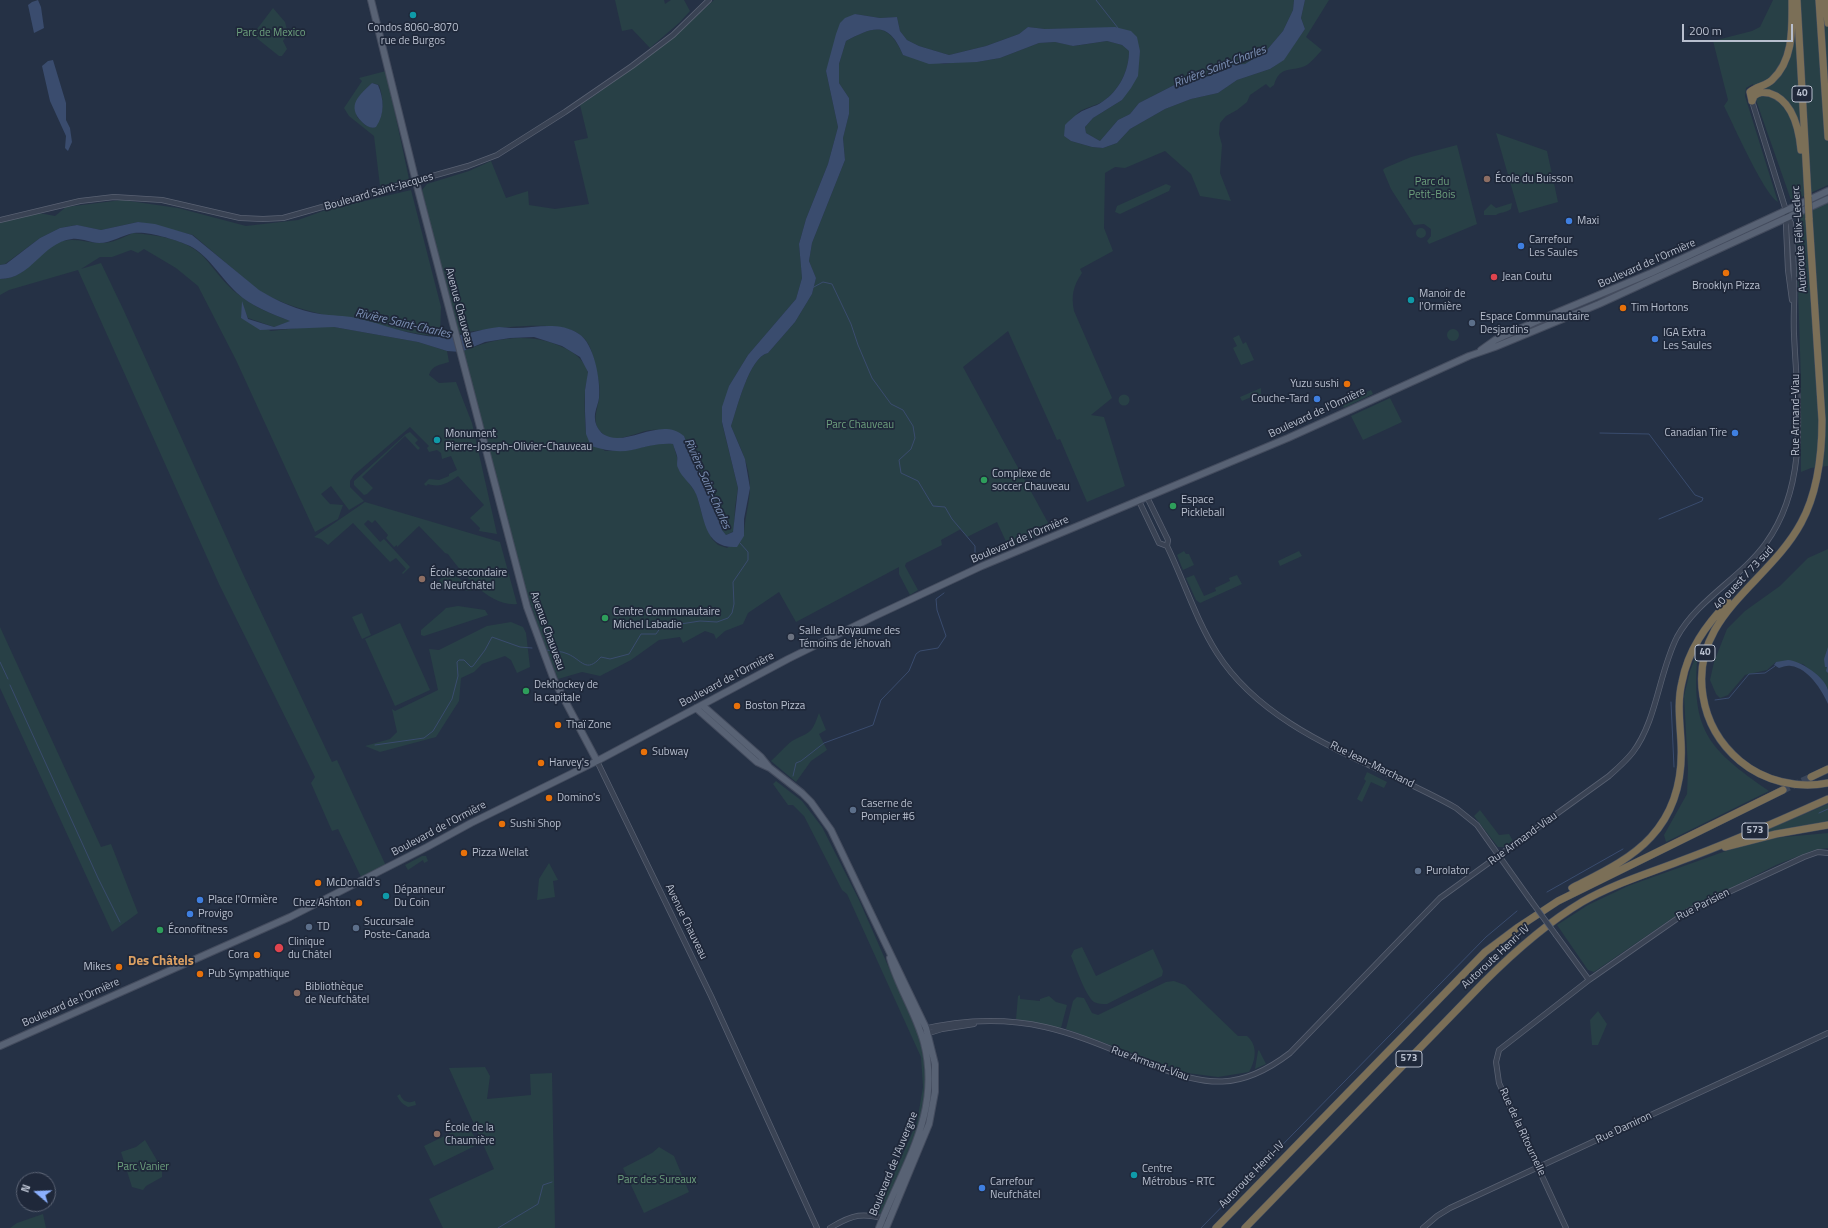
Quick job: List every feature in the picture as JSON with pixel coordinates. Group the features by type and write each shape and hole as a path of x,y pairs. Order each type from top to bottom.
{"highway":[{"path":"1752,101 1750,92 1754,88 1771,81 1784,64 1791,38 1792,0"},
{"name":"Autoroute Félix-Leclerc","path":"1797,0 1822,420 1822,444 1817,476"},
{"name":"40","path":"1819,0 1828,137"},
{"path":"1825,0 1828,23"},
{"path":"1752,101 1758,93 1766,93 1778,98 1790,111 1799,133 1808,197"},
{"path":"1485,952 1515,924 1528,915 1635,852 1662,824 1672,806 1680,777 1682,755 1680,693 1685,669 1692,650 1709,623 1768,563 1789,536 1798,520 1817,476"},
{"name":"40 ouest / 73 sud","path":"1817,476 1809,507 1792,539 1772,564 1727,610 1714,631 1704,655 1702,688 1707,713 1713,728 1726,747 1742,762 1760,774 1788,783 1809,785 1828,782"},
{"path":"1811,777 1828,769"},
{"name":"Autoroute Henri-IV","path":"1216,1228 1485,952 1558,901 1783,790"},
{"name":"Autoroute Henri-IV","path":"1245,1228 1489,977 1526,942 1583,902 1648,873 1681,861 1828,799"},
{"path":"1681,861 1758,838 1828,826"}],"main road":[{"name":"Avenue Chauveau","path":"371,0 416,182 527,608 554,680 596,761"},
{"name":"Boulevard de l'Ormière","path":"1474,354 1495,340 1651,273 1828,191"},
{"name":"Boulevard de l'Ormière","path":"0,1046 290,917 420,851 471,823 596,761 872,616 982,566 1288,438 1474,354 1495,347 1600,304 1828,199"},
{"name":"Boulevard de l'Auvergne","path":"699,706 757,762 770,768 806,797 826,822 927,1031 936,1075 933,1108 921,1147 886,1219 879,1228"},
{"name":"Boulevard de l'Auvergne","path":"886,947 894,973 920,1033 927,1058 929,1079 926,1110 886,1219 886,1228"}],"street":[{"name":"Boulevard Saint-Jacques","path":"0,220 80,201 114,197 162,200 240,218 277,218 307,212 468,166 497,155 632,66 672,34 709,0"},
{"name":"Rue Armand-Viau","path":"920,1033 989,1022 1013,1022 1050,1028 1194,1079 1219,1082 1244,1078 1276,1064 1290,1053 1440,898 1609,776 1634,751 1646,728 1667,661 1678,636 1697,610 1752,559 1766,543 1778,522 1792,488 1798,449 1793,308 1788,270 1787,217 1752,101"},
{"name":"Rue Jean-Marchand","path":"1147,497 1168,540 1166,546"},
{"name":"Rue Jean-Marchand","path":"1139,500 1159,543 1166,546 1207,635 1234,676 1277,716 1301,731 1456,808 1477,825 1589,980"},
{"name":"Avenue Chauveau","path":"596,761 711,996 817,1228"},
{"name":"Rue Parisien","path":"1589,980 1688,911 1804,857 1818,852 1828,853"},
{"name":"Rue de la Ritournelle","path":"1566,1228 1499,1083 1496,1062 1497,1056 1504,1045 1589,980"},
{"name":"Rue Damiron","path":"1423,1228 1437,1216 1450,1208 1828,1033"},
{"path":"830,1228 845,1219 863,1214 886,1219"}],"green space":[{"path":"615,0 664,0 665,4 671,0 684,0 690,11 680,22 650,48 632,29 622,31"},
{"path":"714,0 1294,0 1293,10 1283,31 1266,51 1245,64 1229,65 1210,76 1186,79 1139,103 1130,114 1118,120 1100,141 1086,133 1085,127 1093,118 1122,100 1140,51 1118,28 1045,29 1028,27 1019,34 986,46 949,55 919,46 907,40 900,31 897,17 880,18 855,14 826,71 838,127 828,164 806,219 799,244 802,278 796,299 748,355 729,386 722,423 738,488 735,507 734,531 726,535 722,530 713,490 699,473 684,436 664,431 652,430 626,437 613,438 608,437 599,429 596,421 600,395 598,378 590,348 583,337 568,329 538,326 521,326 459,333 436,249 422,190 427,184 469,171 491,161 506,198 528,191 529,205 555,209 589,204 574,141 588,138 580,105 649,56"},
{"name":"Parc Chauveau","path":"1305,0 1329,0 1306,37 1322,50 1305,66 1286,70 1279,74 1274,85 1270,88 1266,84 1250,95 1247,102 1226,116 1220,123 1219,134 1222,145 1220,173 1231,201 1200,196 1191,174 1165,151 1125,168 1115,167 1105,173 1104,228 1113,251 1080,269 1082,273 1075,287 1073,301 1074,311 1112,398 1091,415 1104,417 1125,486 1087,502 1060,439 1057,440 1008,331 963,367 1052,530 1009,548 997,522 967,537 961,529 941,540 942,545 906,563 905,566 918,590 910,595 899,574 899,567 796,622 779,592 748,613 743,624 725,631 716,639 714,634 705,631 683,643 680,637 659,640 631,660 600,676 582,672 558,679 516,558 463,351 504,339 532,338 559,345 572,352 584,364 588,373 585,389 586,434 605,451 630,450 661,443 673,444 677,457 678,468 696,493 703,518 712,539 718,545 727,548 744,536 749,499 750,479 741,448 731,426 740,396 755,364 761,357 768,353 795,322 812,294 816,278 809,261 812,243 845,160 843,138 849,114 849,98 839,83 839,64 846,41 865,32 879,30 892,36 903,55 944,64 965,61 977,62 1000,58 1039,43 1055,42 1074,46 1107,41 1122,45 1129,51 1129,58 1122,80 1113,92 1102,102 1079,112 1064,136 1071,141 1092,147 1103,148 1117,143 1130,129 1165,109 1191,99 1218,93 1237,80 1270,69 1284,59 1305,29 1301,18"},
{"path":"1773,0 1828,0 1828,185 1795,200 1791,200 1756,100 1753,84 1746,88 1745,96 1778,202 1772,196 1757,173 1724,106 1728,100 1713,41 1752,31 1760,27"},
{"name":"Parc de Mexico","path":"273,8 285,22 288,34 283,41 287,49 282,56 279,56 254,36 254,33"},
{"path":"386,71 409,179 380,186 374,136 349,116 344,108 362,81 359,78","holes":["372,83 379,85 382,96 382,108 380,119 373,128 365,125 357,117 357,101 361,94"]},
{"path":"1496,133 1547,151 1558,202 1519,213"},
{"name":"Parc du Petit-Bois","path":"1457,145 1477,224 1429,244 1427,241 1431,236 1431,229 1424,224 1414,225 1391,189 1383,170 1411,157"},
{"path":"1166,184 1171,186 1169,191 1120,214 1115,212 1117,206"},
{"path":"411,190 441,307 440,337 311,312 284,303 258,290 193,235 138,222 101,230 76,225 60,228 40,238 5,264 0,265 0,223 39,213 55,216 66,207 122,200 178,208 246,226 298,220 323,211"},
{"path":"1512,203 1511,209 1507,211 1496,215 1484,215 1484,211 1491,204 1496,208"},
{"path":"1828,203 1828,466 1811,468 1801,472 1801,382 1796,224 1797,217"},
{"path":"1419,228 1423,228 1425,229 1425,237 1419,238 1416,235 1416,231"},
{"path":"133,233 170,239 187,245 202,255 229,286 239,295 264,310 291,321 274,327 248,318 243,306 241,318 271,331 315,326 334,327 418,342 447,351 449,362 434,367 429,375 439,383 456,382 472,423 497,534 479,531 480,528 470,518 484,505 458,476 447,483 440,485 428,484 426,486 424,484 429,479 439,480 449,476 449,474 457,470 451,456 442,459 441,453 437,450 429,452 427,448 429,446 410,427 354,475 350,481 350,487 364,501 349,510 331,486 321,494 330,504 343,505 338,519 315,532 236,360 198,286 176,268 144,249 138,253 131,250 112,257 100,257 81,269 101,263 243,574 332,762 337,760 387,868 363,881 338,829 332,831 311,783 315,777 219,584 78,270 9,290 0,295 0,279 9,278 23,271 46,250 59,242 70,240 107,243"},
{"path":"1453,329 1457,331 1459,335 1457,339 1453,341 1449,339 1447,335 1449,331"},
{"path":"1239,335 1243,344 1246,342 1254,360 1241,365 1233,348 1237,346 1233,338"},
{"path":"1261,388 1261,396 1256,395 1242,401 1240,397"},
{"path":"1371,390 1373,394 1344,408 1341,403"},
{"path":"1122,395 1126,395 1128,396 1128,404 1122,405 1119,402 1119,398"},
{"path":"1390,398 1402,422 1363,440 1351,416"},
{"path":"410,432 418,440 415,443 420,448 418,450 405,436 362,477 373,488 364,495 354,485 354,481 406,434"},
{"path":"365,502 500,542 517,604 496,600 477,587 460,570 448,554 445,553 419,526 397,547 397,545 394,547 386,538 388,535 375,520 372,523 368,520 364,524 380,542 384,539 410,567 403,574 402,573 406,569 396,558 390,562 353,523 328,545 321,539 314,537"},
{"path":"1828,549 1828,689 1818,677 1803,664 1776,662 1767,670 1745,675 1728,695 1720,698 1716,694 1710,680 1714,662 1727,629 1745,611 1780,586 1808,558"},
{"path":"1184,551 1186,554 1189,554 1194,565 1183,570 1177,555"},
{"path":"1299,551 1302,556 1280,566 1278,561"},
{"path":"451,570 472,591 445,588 440,590 435,584"},
{"path":"1194,575 1204,596 1216,591 1215,588 1230,581 1229,578 1237,575 1242,584 1200,603 1196,600 1186,578"},
{"path":"458,606 485,610 488,615 424,636 421,635 421,630 446,608"},
{"path":"362,613 371,635 362,639 352,617"},
{"path":"511,622 523,627 526,633 530,667 517,673 511,660 505,656 482,664 474,672 461,678 459,701 436,737 380,752 365,746 390,739 397,732 392,709 395,711 438,690 429,649 439,650 487,626"},
{"path":"400,623 430,690 395,706 365,639"},
{"path":"0,627 101,847 111,844 138,913 112,932 0,688"},
{"path":"1698,651 1696,678 1697,700 1701,719 1707,734 1717,749 1731,762 1769,791 1666,842 1664,835 1687,794 1688,769 1684,696 1690,671"},
{"path":"819,713 826,730 819,734 827,750 811,761 796,782 771,761 792,741 810,732"},
{"path":"1367,772 1387,782 1384,788 1371,782 1362,802 1357,799 1366,781 1364,779"},
{"path":"776,781 802,801 822,827 859,900 919,1036 925,1066 926,1094 920,1122 884,1211 880,1214 877,1213 917,1122 923,1087 921,1057 847,894 842,890 804,816 793,805 788,805 773,784"},
{"path":"1828,804 1828,822 1760,835 1759,833"},
{"path":"1480,810 1499,835 1509,834 1513,841 1504,847 1498,847 1474,816"},
{"path":"1828,833 1828,848 1814,850 1776,865 1674,917 1594,972 1588,970 1557,925 1588,905 1628,886 1723,852 1762,839"},
{"path":"422,856 426,856 428,861 424,863 423,860 408,870 405,865"},
{"path":"549,863 558,880 553,881 555,897 537,900 539,879"},
{"path":"1082,947 1096,976 1153,949 1163,971 1162,976 1107,1004 1096,1003 1087,993 1071,956 1074,950"},
{"path":"1174,981 1185,985 1238,1036 1247,1036 1251,1040 1255,1053 1249,1072 1218,1077 1187,1073 1066,1029 1073,1001 1077,997 1084,998 1092,1013 1098,1015 1166,982"},
{"path":"1020,995 1020,999 1040,1001 1040,999 1049,996 1056,1002 1067,1005 1061,1028 1016,1019 1018,996"},
{"path":"1598,1011 1607,1024 1598,1045 1592,1045 1590,1020"},
{"path":"1259,1050 1266,1064 1255,1069 1258,1051"},
{"path":"485,1067 490,1076 487,1099 531,1095 530,1074 552,1073 555,1228 443,1228 429,1199 494,1169 449,1068"},
{"path":"400,1094 404,1100 408,1102 415,1101 416,1105 408,1107 404,1105 397,1096"},
{"path":"467,1125 476,1139 477,1145 434,1166 424,1146"},
{"name":"Parc Vanier","path":"145,1140 162,1169 162,1177 146,1186 143,1190 132,1187 121,1152 136,1147"},
{"name":"Parc des Sureaux","path":"659,1147 674,1156 689,1192 644,1213 623,1168 652,1153"},
{"path":"43,1214 46,1228 10,1228 17,1223"}],"water":[{"path":"38,0 41,7 44,28 34,33 28,5"},
{"name":"Rivière Saint-Charles","path":"1294,0 1305,0 1301,18 1305,29 1284,60 1270,69 1237,80 1218,93 1191,99 1165,109 1130,129 1117,143 1103,148 1092,147 1071,141 1064,136 1065,125 1082,111 1102,102 1118,86 1125,73 1129,58 1129,51 1122,45 1107,41 1073,46 1055,42 1039,43 1000,58 977,62 929,64 903,55 892,36 880,30 865,32 846,41 839,64 839,83 849,98 849,114 843,138 845,160 812,243 809,261 816,278 812,294 795,322 768,353 761,357 755,364 740,396 731,426 745,459 750,488 744,519 744,536 737,547 726,546 718,543 711,537 707,530 696,494 677,467 677,457 673,444 622,451 606,450 591,446 586,434 585,412 585,390 588,372 580,357 562,346 534,337 510,338 485,342 461,352 447,351 418,342 334,327 260,330 241,318 242,301 248,319 274,327 290,321 276,316 243,298 197,250 178,241 147,233 125,235 104,243 76,239 61,242 44,253 20,273 11,277 0,279 0,265 6,264 40,238 60,228 77,225 101,230 138,222 155,224 192,235 259,290 288,305 312,313 352,317 408,332 439,337 462,335 499,327 563,327 579,334 589,345 598,373 599,398 595,419 596,425 600,431 612,438 622,438 664,429 675,430 684,436 699,473 713,490 722,530 726,535 733,532 738,488 722,422 722,407 729,386 748,355 796,299 802,278 799,244 806,219 828,164 838,127 826,71 836,34 840,23 845,18 855,14 880,18 897,17 900,31 907,40 919,46 949,55 986,46 1019,34 1028,27 1045,29 1115,27 1131,31 1137,37 1140,51 1138,76 1122,100 1093,118 1085,127 1086,133 1100,141 1118,120 1130,114 1139,103 1186,79 1210,76 1229,65 1245,64 1266,51 1283,31 1293,10"},
{"path":"53,60 66,103 66,120 70,128 72,142 68,151 65,148 66,136 50,101 42,66 48,61"},
{"path":"372,83 378,85 383,106 379,122 376,127 372,128 365,125 357,116 355,106 359,96"},
{"path":"1828,647 1828,673 1826,671 1827,667 1825,667 1824,659"},
{"path":"1788,660 1799,663 1812,670 1822,680 1828,690 1828,704 1822,692 1809,675 1791,666 1779,668 1774,665 1776,662"}],"waterway":[{"path":"1096,0 1118,28"},
{"path":"812,288 823,282 832,284 851,324 872,378 891,404 903,410 913,426 915,438 911,449 899,460 901,473 918,481 933,506 945,507 952,519 975,546 975,561"},
{"path":"1600,433 1649,434 1695,495 1703,498 1702,501 1659,519"},
{"path":"546,650 566,653 584,664 591,665 601,657 610,659 629,654 641,634 656,634 661,627 700,621 717,622 728,618 732,613 734,604 733,582 748,560 748,552 740,543"},
{"path":"793,776 796,763 801,761 824,743 873,725 881,700 909,671 916,654 920,651 938,648 946,636 937,610 936,599 944,593"},
{"path":"375,745 424,738 433,731 452,699 458,676 457,662 459,660 464,660 471,667 473,666 485,650 492,637 520,647 532,648"},
{"path":"0,662 8,679"},
{"path":"1715,700 1729,698 1749,674 1765,673 1775,666"},
{"path":"10,685 98,878 120,922"},
{"path":"1671,702 1674,767"},
{"path":"1819,813 1828,809"},
{"path":"1547,892 1623,849"},
{"path":"1201,1228 1486,937 1517,911"},
{"path":"498,1228 538,1204 543,1185 552,1182"}],"tunnel":[{"path":"1783,790 1811,777"}],"place":[{"name":"Condos 8060-8070 rue de Burgos","path":"413,15"},
{"name":"École du Buisson","path":"1487,179"},
{"name":"Maxi","path":"1569,221"},
{"name":"Carrefour Les Saules","path":"1521,246"},
{"name":"Brooklyn Pizza","path":"1726,273"},
{"name":"Jean Coutu","path":"1494,277"},
{"name":"Manoir de l'Ormière","path":"1411,300"},
{"name":"Tim Hortons","path":"1623,308"},
{"name":"Espace Communautaire Desjardins","path":"1472,323"},
{"name":"IGA Extra Les Saules","path":"1655,339"},
{"name":"Yuzu sushi","path":"1347,384"},
{"name":"Couche-Tard","path":"1317,399"},
{"name":"Canadian Tire","path":"1735,433"},
{"name":"Monument Pierre-Joseph-Olivier-Chauveau","path":"437,440"},
{"name":"Complexe de soccer Chauveau","path":"984,480"},
{"name":"Espace Pickleball","path":"1173,506"},
{"name":"École secondaire de Neufchâtel","path":"422,579"},
{"name":"Centre Communautaire Michel Labadie","path":"605,618"},
{"name":"Salle du Royaume des Témoins de Jéhovah","path":"791,637"},
{"name":"Dekhockey de la capitale","path":"526,691"},
{"name":"Boston Pizza","path":"737,706"},
{"name":"Thaï Zone","path":"558,725"},
{"name":"Subway","path":"644,752"},
{"name":"Harvey's","path":"541,763"},
{"name":"Domino's","path":"549,798"},
{"name":"Caserne de Pompier #6","path":"853,810"},
{"name":"Sushi Shop","path":"502,824"},
{"name":"Pizza Wellat","path":"464,853"},
{"name":"Purolator","path":"1418,871"},
{"name":"McDonald's","path":"318,883"},
{"name":"Dépanneur Du Coin","path":"386,896"},
{"name":"Place l'Ormière","path":"200,900"},
{"name":"Chez Ashton","path":"359,903"},
{"name":"Provigo","path":"190,914"},
{"name":"TD","path":"309,927"},
{"name":"Succursale Poste-Canada","path":"356,928"},
{"name":"Éconofitness","path":"160,930"},
{"name":"Clinique du Châtel","path":"279,948"},
{"name":"Cora","path":"257,955"},
{"name":"Mikes","path":"119,967"},
{"name":"Pub Sympathique","path":"200,974"},
{"name":"Bibliothèque de Neufchâtel","path":"297,993"},
{"name":"École de la Chaumière","path":"437,1134"},
{"name":"Centre Métrobus - RTC","path":"1134,1175"},
{"name":"Carrefour Neufchâtel","path":"982,1188"}],"district":[{"name":"Des Châtels","path":"161,962"}]}
